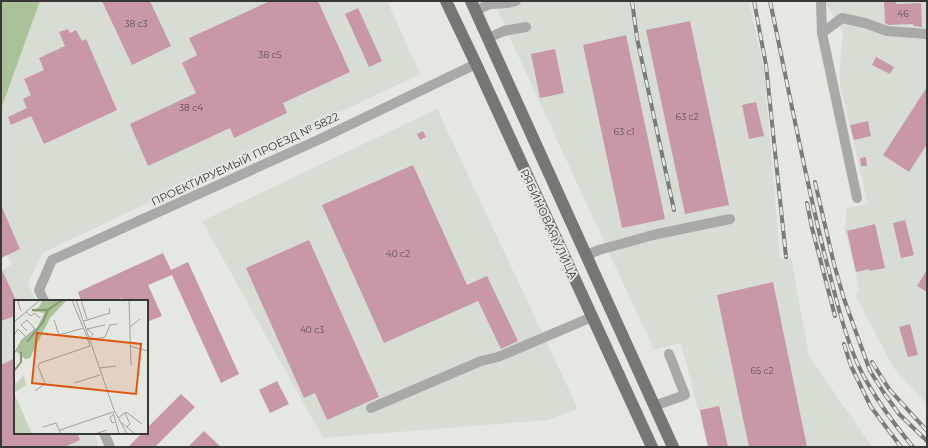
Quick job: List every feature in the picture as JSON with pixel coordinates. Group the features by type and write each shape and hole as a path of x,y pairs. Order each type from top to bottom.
{"main road":[{"name":"РЯБИНОВАЯ УЛИЦА","path":"446,1 652,447"},
{"name":"РЯБИНОВАЯ УЛИЦА","path":"473,6 673,447"}],"lane":[{"path":"473,6 516,1"},
{"path":"821,1 822,33 857,198"},
{"path":"822,33 842,18 865,23 887,31 927,34"},
{"path":"488,38 504,31 526,27"},
{"name":"ПРОЕКТИРУЕМЫЙ ПРОЕЗД № 5822","path":"44,300 39,290 52,260 318,140 476,64"},
{"path":"586,255 653,235 730,219"},
{"path":"371,408 481,361 498,357 592,317"},
{"path":"654,406 686,395 669,354"},
{"path":"104,434 110,447"}],"shaded area":[{"path":"40,1 387,1 420,74 42,253 28,283 36,300 14,300 14,434 94,434 99,447 1,447 1,271 12,264 1,246 1,172 4,169 1,163 1,108"},
{"path":"493,1 749,1 764,71 780,259 791,257 809,356 872,447 708,447 681,343 654,350"},
{"path":"827,1 927,1 927,404 893,367 855,294 860,291 845,230 847,208 868,204 839,80 843,32 827,5"},
{"path":"437,109 578,409 547,420 323,438 202,221"}],"green space":[{"path":"1,1 40,1 1,109"}],"building":[{"path":"102,1 150,1 171,46 132,65"},
{"path":"270,1 318,1 350,72 283,103 287,113 234,138 230,128 148,166 130,124 196,93 182,63 197,55 189,38"},
{"path":"884,1 896,1 896,4 921,3 922,27 914,26 913,24 888,25 885,23"},
{"path":"358,8 382,61 369,67 345,14"},
{"path":"690,21 729,205 685,214 646,30"},
{"path":"68,29 70,33 76,30 82,41 86,39 117,110 44,144 31,116 11,125 8,117 27,108 23,99 31,95 24,79 44,70 39,58 65,46 59,32"},
{"path":"626,35 665,219 622,228 583,45"},
{"path":"555,49 564,93 540,98 531,54"},
{"path":"876,57 894,67 890,74 872,65"},
{"path":"927,87 927,144 909,172 883,155"},
{"path":"756,102 764,136 749,139 742,105"},
{"path":"868,121 871,136 854,140 850,125"},
{"path":"423,131 426,137 420,140 417,134"},
{"path":"866,157 867,166 861,166 860,158"},
{"path":"413,165 467,285 487,276 518,341 501,349 478,301 384,343 322,205"},
{"path":"1,205 20,249 1,258"},
{"path":"905,220 914,255 901,258 893,223"},
{"path":"875,224 885,268 856,272 847,231"},
{"path":"309,240 379,397 327,420 315,393 304,398 246,268"},
{"path":"163,253 171,270 188,262 239,374 221,383 172,275 148,285 162,316 148,322 148,300 122,300 121,298 116,300 81,300 78,292"},
{"path":"1,268 15,300 14,316 1,321"},
{"path":"927,270 927,292 917,286"},
{"path":"773,282 807,447 749,447 717,295"},
{"path":"910,324 918,355 908,357 899,327"},
{"path":"14,358 14,434 77,434 80,440 65,447 2,447 1,365"},
{"path":"277,381 289,404 270,413 259,390"},
{"path":"181,394 195,407 155,447 128,447 141,434 148,434 148,427"},
{"path":"719,406 728,447 708,447 700,410"},
{"path":"204,431 221,447 188,447"}],"railway":[{"path":"632,1 637,38 674,210"},
{"path":"754,1 766,65 786,257"},
{"path":"770,1 810,193 825,256 846,332 856,361 868,385 899,430 913,447"},
{"path":"815,182 834,264 844,299 870,371 899,414 927,441"},
{"path":"807,203 835,316"},
{"path":"844,344 851,366 871,407 901,447"},
{"path":"872,362 889,389 927,431"}]}
